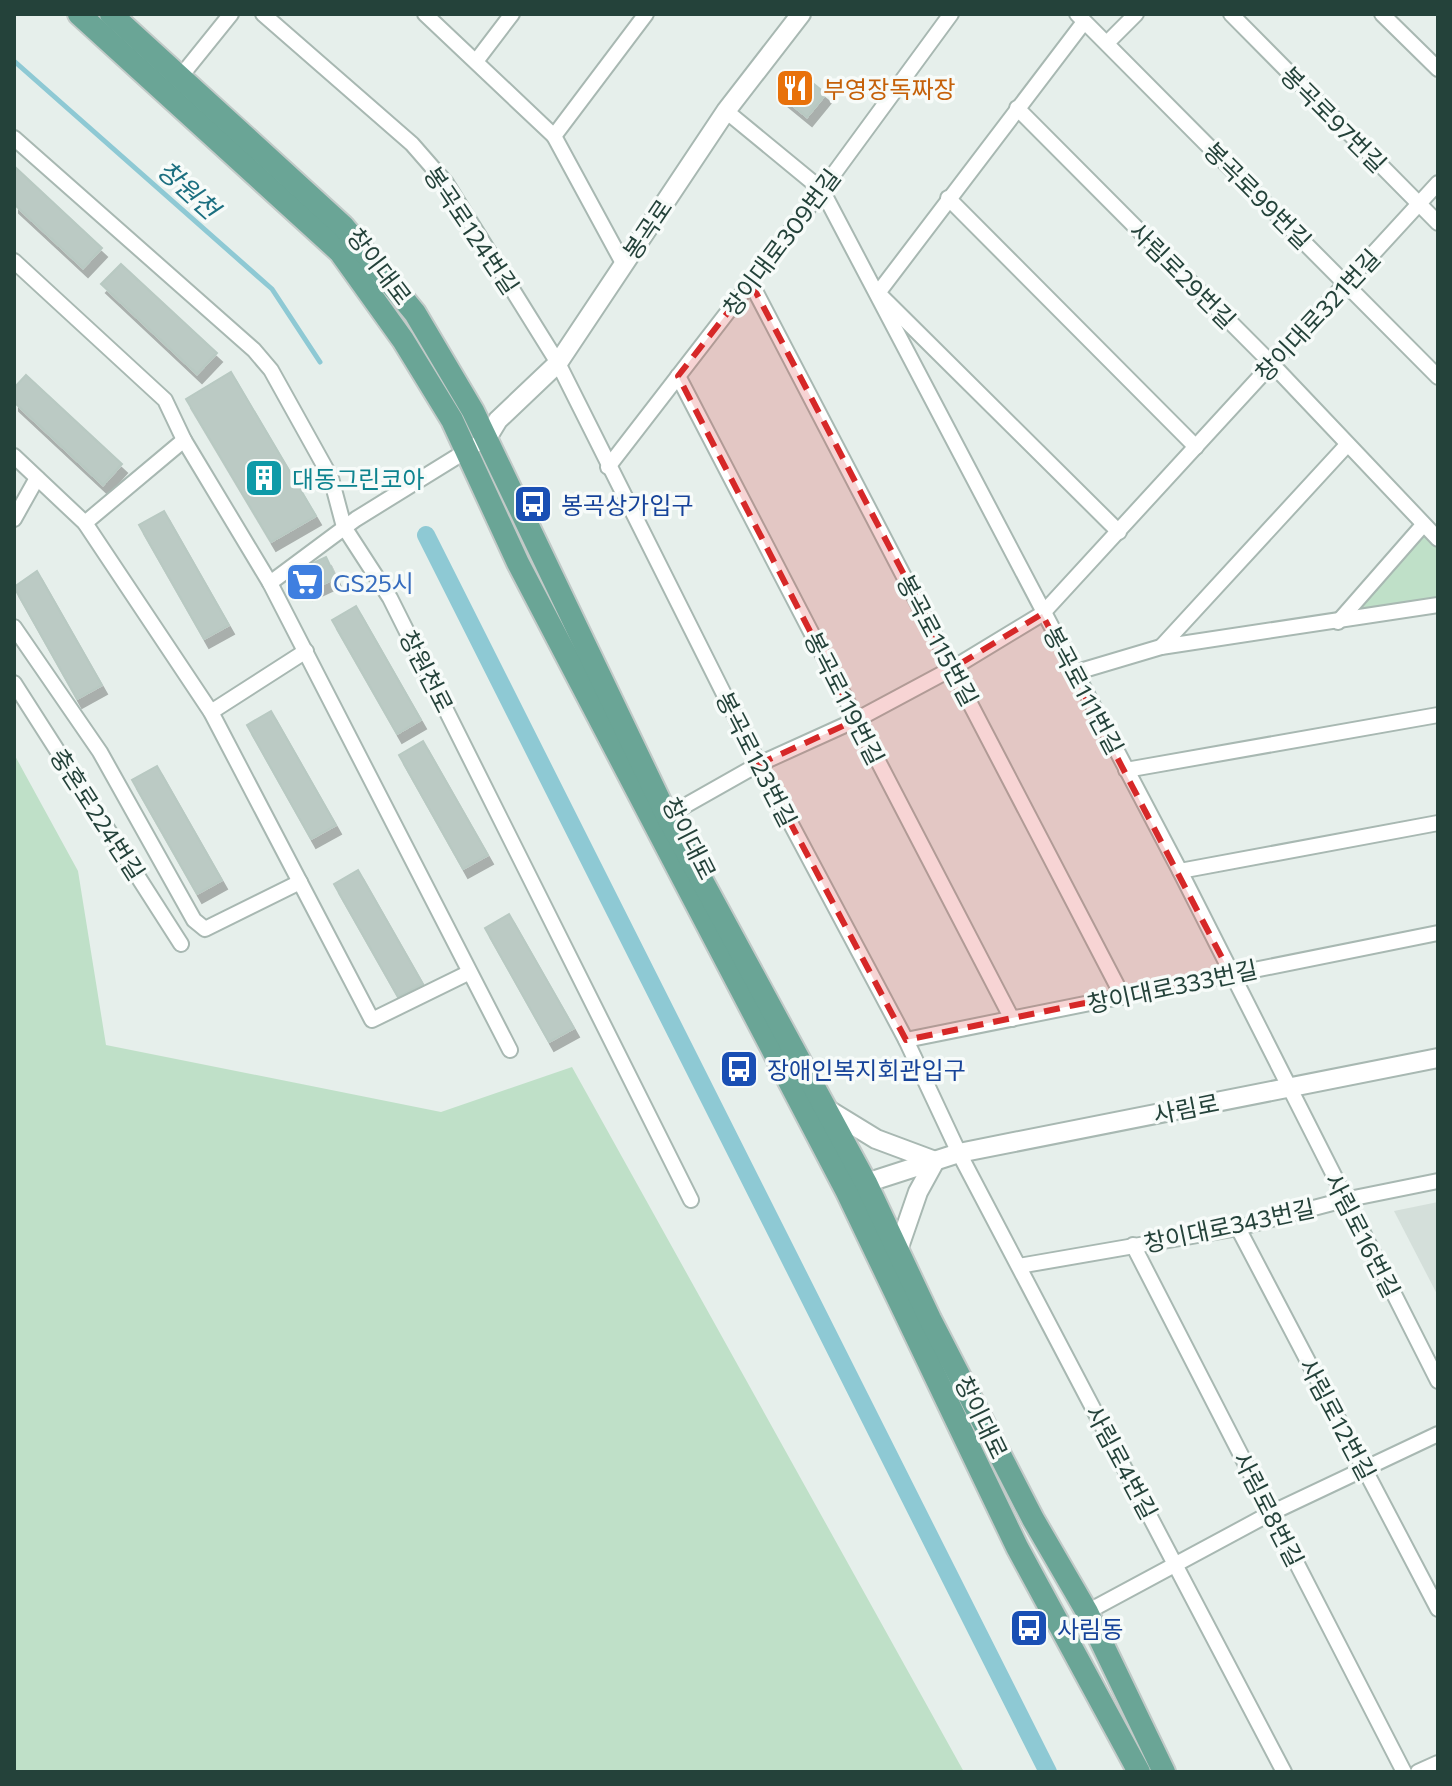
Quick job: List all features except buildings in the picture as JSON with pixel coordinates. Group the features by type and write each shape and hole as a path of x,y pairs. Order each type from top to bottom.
{"main road":[{"name":"창이대로","path":"79,14 340,252 403,340 467,450 518,563 847,1192 1017,1547 1139,1772"},
{"name":"창이대로","path":"111,14 343,226 415,313 487,438 498,469 667,816 866,1183 1033,1519 1087,1612 1164,1772"}],"street":[{"path":"181,76 231,14"},
{"name":"봉곡로124번길","path":"263,14 412,144 446,183 558,363"},
{"path":"425,14 554,136 624,265"},
{"path":"477,60 512,14"},
{"path":"554,136 646,14"},
{"name":"봉곡로","path":"487,438 498,420 558,363 726,111 801,14"},
{"name":"창이대로309번길","path":"608,467 822,190 951,14"},
{"path":"1107,43 1136,14"},
{"name":"봉곡로97번길","path":"1231,14 1438,223"},
{"path":"1382,14 1438,69"},
{"path":"1080,18 1017,108 878,293 1119,532"},
{"name":"봉곡로99번길","path":"1080,18 1438,377"},
{"name":"사림로29번길","path":"1017,108 1271,363 1346,446 1438,539"},
{"name":"봉곡로111번길","path":"726,111 822,190 1042,614 1077,672 1291,1087"},
{"name":"창원천로","path":"14,138 254,350 271,370 331,478 350,523 691,1200"},
{"name":"창이대로321번길","path":"667,816 759,764 856,720 953,668 1042,614 1438,183"},
{"path":"948,198 1196,447"},
{"path":"14,261 165,400 184,440 270,583 510,1050"},
{"name":"봉곡로115번길","path":"751,283 1123,997"},
{"name":"봉곡로123번길","path":"558,363 759,764 906,1040 959,1153"},
{"name":"봉곡로119번길","path":"678,376 1012,1019"},
{"path":"270,583 350,523 487,438"},
{"path":"85,523 184,440"},
{"path":"1161,647 1346,446"},
{"path":"14,456 85,523 211,712 372,1020 468,973"},
{"path":"14,519 37,478"},
{"path":"1338,622 1423,525"},
{"path":"1077,672 1161,647 1438,605"},
{"path":"14,627 100,752 194,920 205,929 300,882"},
{"path":"211,712 306,651"},
{"name":"충혼로224번길","path":"14,683 181,944"},
{"path":"1126,770 1438,715"},
{"path":"1180,871 1438,823"},
{"name":"창이대로333번길","path":"906,1040 1438,933"},
{"name":"사림로","path":"866,1183 959,1153 1438,1058"},
{"name":"사림로16번길","path":"1291,1087 1344,1200 1438,1381"},
{"path":"826,1109 876,1139 935,1161 918,1192 898,1250"},
{"name":"사림로4번길","path":"959,1153 1284,1772"},
{"name":"창이대로343번길","path":"1019,1266 1238,1228 1344,1200 1438,1181"},
{"name":"사림로12번길","path":"1238,1228 1438,1609"},
{"name":"사림로8번길","path":"1133,1245 1404,1772"},
{"path":"1087,1612 1271,1513 1366,1471 1438,1434"},
{"path":"1418,1772 1438,1763"}],"highlighted area":[{"path":"751,283 953,668 1042,614 1230,973 906,1040 759,764 856,720 678,376"}],"shaded area":[{"path":"1438,1202 1438,1296 1394,1211"}],"green space":[{"path":"1423,529 1438,543 1438,598 1350,615"},
{"path":"14,754 78,871 106,1045 441,1112 572,1067 964,1772 14,1772"}],"waterway":[{"name":"창원천","path":"14,61 272,289 320,362"},
{"path":"426,535 1048,1772"}],"place":[{"name":"부영장독짜장","path":"795,88"},
{"name":"대동그린코아","path":"264,478"},
{"name":"봉곡상가입구","path":"533,504"},
{"name":"GS25시","path":"305,582"},
{"name":"장애인복지회관입구","path":"739,1069"},
{"name":"사림동","path":"1029,1628"}]}
